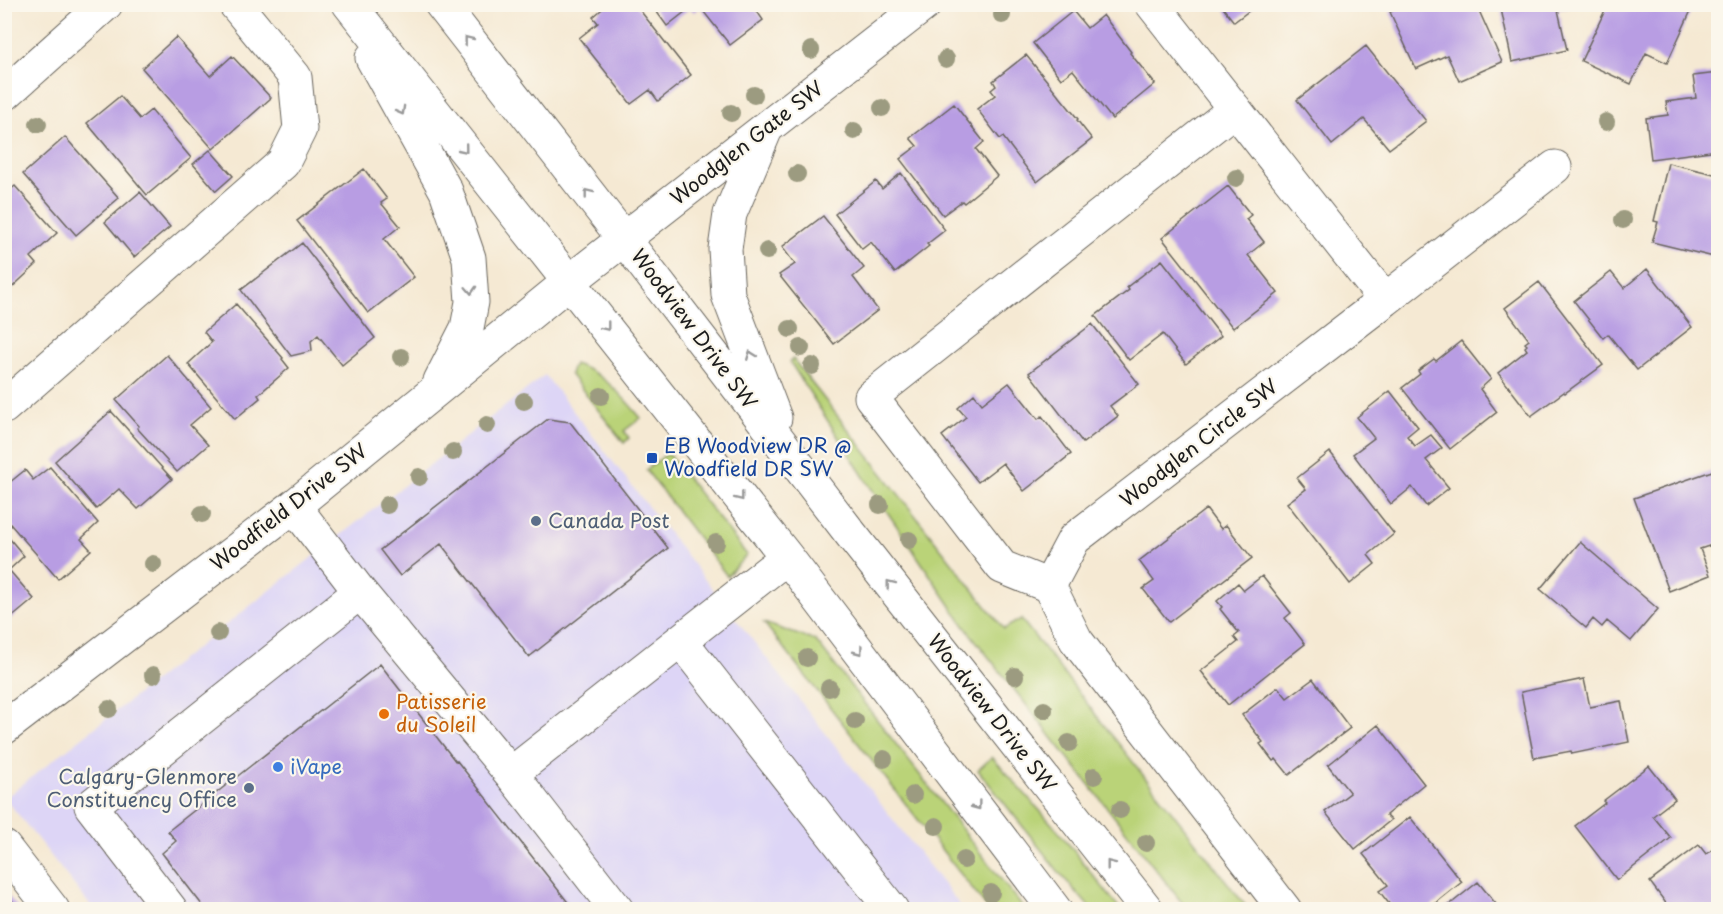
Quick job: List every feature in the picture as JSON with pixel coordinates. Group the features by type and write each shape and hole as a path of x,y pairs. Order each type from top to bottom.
{"street":[{"path":"4,95 106,4"},
{"path":"4,407 283,163 300,129 295,77 235,4"},
{"path":"342,4 446,191 469,258 472,302 467,328 436,391"},
{"path":"349,4 787,557 1055,909"},
{"name":"Woodview Drive SW","path":"441,4 850,532 1147,909"},
{"name":"Woodglen Gate SW","path":"570,281 925,4"},
{"path":"1152,4 1385,300"},
{"path":"1235,109 871,397 1002,567 1049,586 1076,640 1285,909"},
{"path":"767,128 730,214 724,249 728,295 786,446 850,532"},
{"name":"Woodglen Circle SW","path":"1049,586 1074,539 1555,167"},
{"name":"Woodfield Drive SW","path":"4,728 294,506 570,281"},
{"path":"294,506 360,592 512,774 617,909"},
{"path":"512,774 787,557"},
{"path":"171,909 91,806 360,592"},
{"path":"681,641 892,909"},
{"path":"4,847 53,909"}],"shaded area":[{"path":"545,375 963,909 93,909 5,798"}],"green space":[{"path":"793,359 1004,629 1021,619 1248,909 1187,909 965,627 869,485 790,362"},
{"path":"574,364 603,379 641,418 624,431 629,438 624,443 570,374"},
{"path":"668,453 747,555 727,576 646,470"},
{"path":"764,623 816,641 1024,909 988,909"},
{"path":"992,757 1059,832 1120,909 1091,909 1058,871 978,770"}],"building":[{"path":"608,4 635,4 691,75 658,101 650,90 631,104 579,38 598,23 593,17"},
{"path":"651,4 752,4 763,20 730,45 700,7 694,12 690,8 667,26"},
{"path":"1220,4 1258,4 1234,22"},
{"path":"1408,4 1476,4 1502,62 1459,81 1447,55 1416,69 1390,12"},
{"path":"1500,4 1577,4 1558,10 1567,50 1512,62"},
{"path":"1608,4 1694,4 1667,63 1646,53 1631,84 1581,61"},
{"path":"1073,11 1087,28 1103,15 1155,84 1112,119 1073,70 1061,79 1033,43"},
{"path":"176,37 210,76 232,56 271,98 213,149 142,68"},
{"path":"1366,46 1426,121 1389,149 1364,119 1332,145 1297,100"},
{"path":"1026,55 1092,139 1037,182 1003,137 1000,139 977,109 995,95 991,90 996,86 993,81"},
{"path":"1718,73 1718,150 1651,159 1646,118 1668,115 1666,102 1696,98 1693,76"},
{"path":"120,96 140,119 151,110 191,158 147,195 87,123"},
{"path":"954,104 984,142 976,149 997,176 964,203 962,201 943,215 900,159 917,146 910,138"},
{"path":"65,137 119,198 76,235 23,174"},
{"path":"210,150 233,176 216,191 193,164"},
{"path":"1668,163 1718,175 1718,258 1652,242 1658,222 1654,221"},
{"path":"364,169 387,199 381,203 400,226 384,239 414,277 368,313 297,221"},
{"path":"901,173 945,230 895,273 871,242 862,249 835,214 876,181 882,189"},
{"path":"15,186 57,233 31,257 37,264 6,293 4,291 4,195"},
{"path":"1228,186 1251,215 1246,219 1264,242 1248,255 1278,293 1233,328 1162,238"},
{"path":"140,192 170,227 134,257 105,222"},
{"path":"823,216 864,268 853,277 878,310 834,344 779,275 795,264 782,247"},
{"path":"302,243 375,338 342,365 318,335 311,341 312,351 291,356 241,290"},
{"path":"1162,260 1221,336 1186,364 1163,334 1129,360 1095,316 1129,290 1127,287"},
{"path":"1647,269 1692,327 1637,370 1608,334 1603,338 1574,301 1611,272 1624,288"},
{"path":"1539,282 1603,365 1531,416 1498,373 1527,350 1525,343 1529,340 1505,308"},
{"path":"236,304 289,368 258,395 260,398 235,419 188,364 212,342 204,332"},
{"path":"1092,324 1139,384 1110,406 1118,416 1083,443 1029,373"},
{"path":"1461,341 1491,379 1480,389 1497,412 1450,449 1402,388 1420,374 1418,371 1434,359 1436,361"},
{"path":"167,355 211,407 190,425 208,445 177,472 137,428 139,426 116,400"},
{"path":"1009,383 1038,419 1042,416 1071,454 1024,491 1003,463 978,482 942,436 966,417 958,408 974,394 982,404"},
{"path":"1390,391 1418,427 1407,436 1415,446 1431,435 1442,448 1426,460 1449,488 1426,506 1412,487 1391,504 1353,454 1374,438 1357,417"},
{"path":"111,411 172,479 138,509 119,489 96,509 55,461"},
{"path":"548,419 570,422 668,548 529,657 441,544 400,576 380,550"},
{"path":"1330,452 1394,534 1368,555 1375,564 1350,584 1287,503 1306,489 1297,478"},
{"path":"50,467 98,523 81,539 91,550 58,579 4,517 4,487 25,470 33,480"},
{"path":"1712,471 1718,488 1716,494 1718,543 1700,549 1710,575 1669,591 1634,498"},
{"path":"1206,509 1221,529 1226,525 1252,558 1169,622 1143,589 1154,581 1139,561"},
{"path":"4,532 24,556 9,570 34,599 4,624"},
{"path":"1580,542 1658,609 1631,641 1607,621 1602,627 1593,619 1586,628 1540,589"},
{"path":"1262,576 1291,613 1285,618 1305,644 1228,705 1201,671 1238,642 1234,637 1239,633 1220,609 1222,607 1217,601 1238,583 1244,590"},
{"path":"380,664 574,910 206,910 162,853 176,841 168,831"},
{"path":"1313,679 1350,728 1289,775 1276,759 1273,761 1260,744 1263,742 1242,715 1278,687 1287,698"},
{"path":"1584,679 1590,707 1621,701 1629,742 1572,754 1571,751 1534,758 1521,692"},
{"path":"1378,725 1424,784 1386,815 1391,820 1355,849 1325,812 1350,793 1328,765"},
{"path":"1649,766 1675,799 1653,816 1671,838 1617,880 1575,826"},
{"path":"1410,817 1462,882 1427,910 1394,910 1379,891 1388,885 1363,854"},
{"path":"1699,845 1706,854 1716,847 1718,851 1718,908 1717,910 1671,910 1650,882"},
{"path":"1478,882 1500,909 1505,906 1508,910 1443,910"},
{"path":"4,891 18,908 16,910 4,910"}],"place":[{"name":"EB Woodview DR @ Woodfield DR SW","path":"652,458"},
{"name":"Canada Post","path":"536,521"},
{"name":"Patisserie du Soleil","path":"384,714"},
{"name":"iVape","path":"278,767"},
{"name":"Calgary-Glenmore Constituency Office","path":"249,788"}]}
